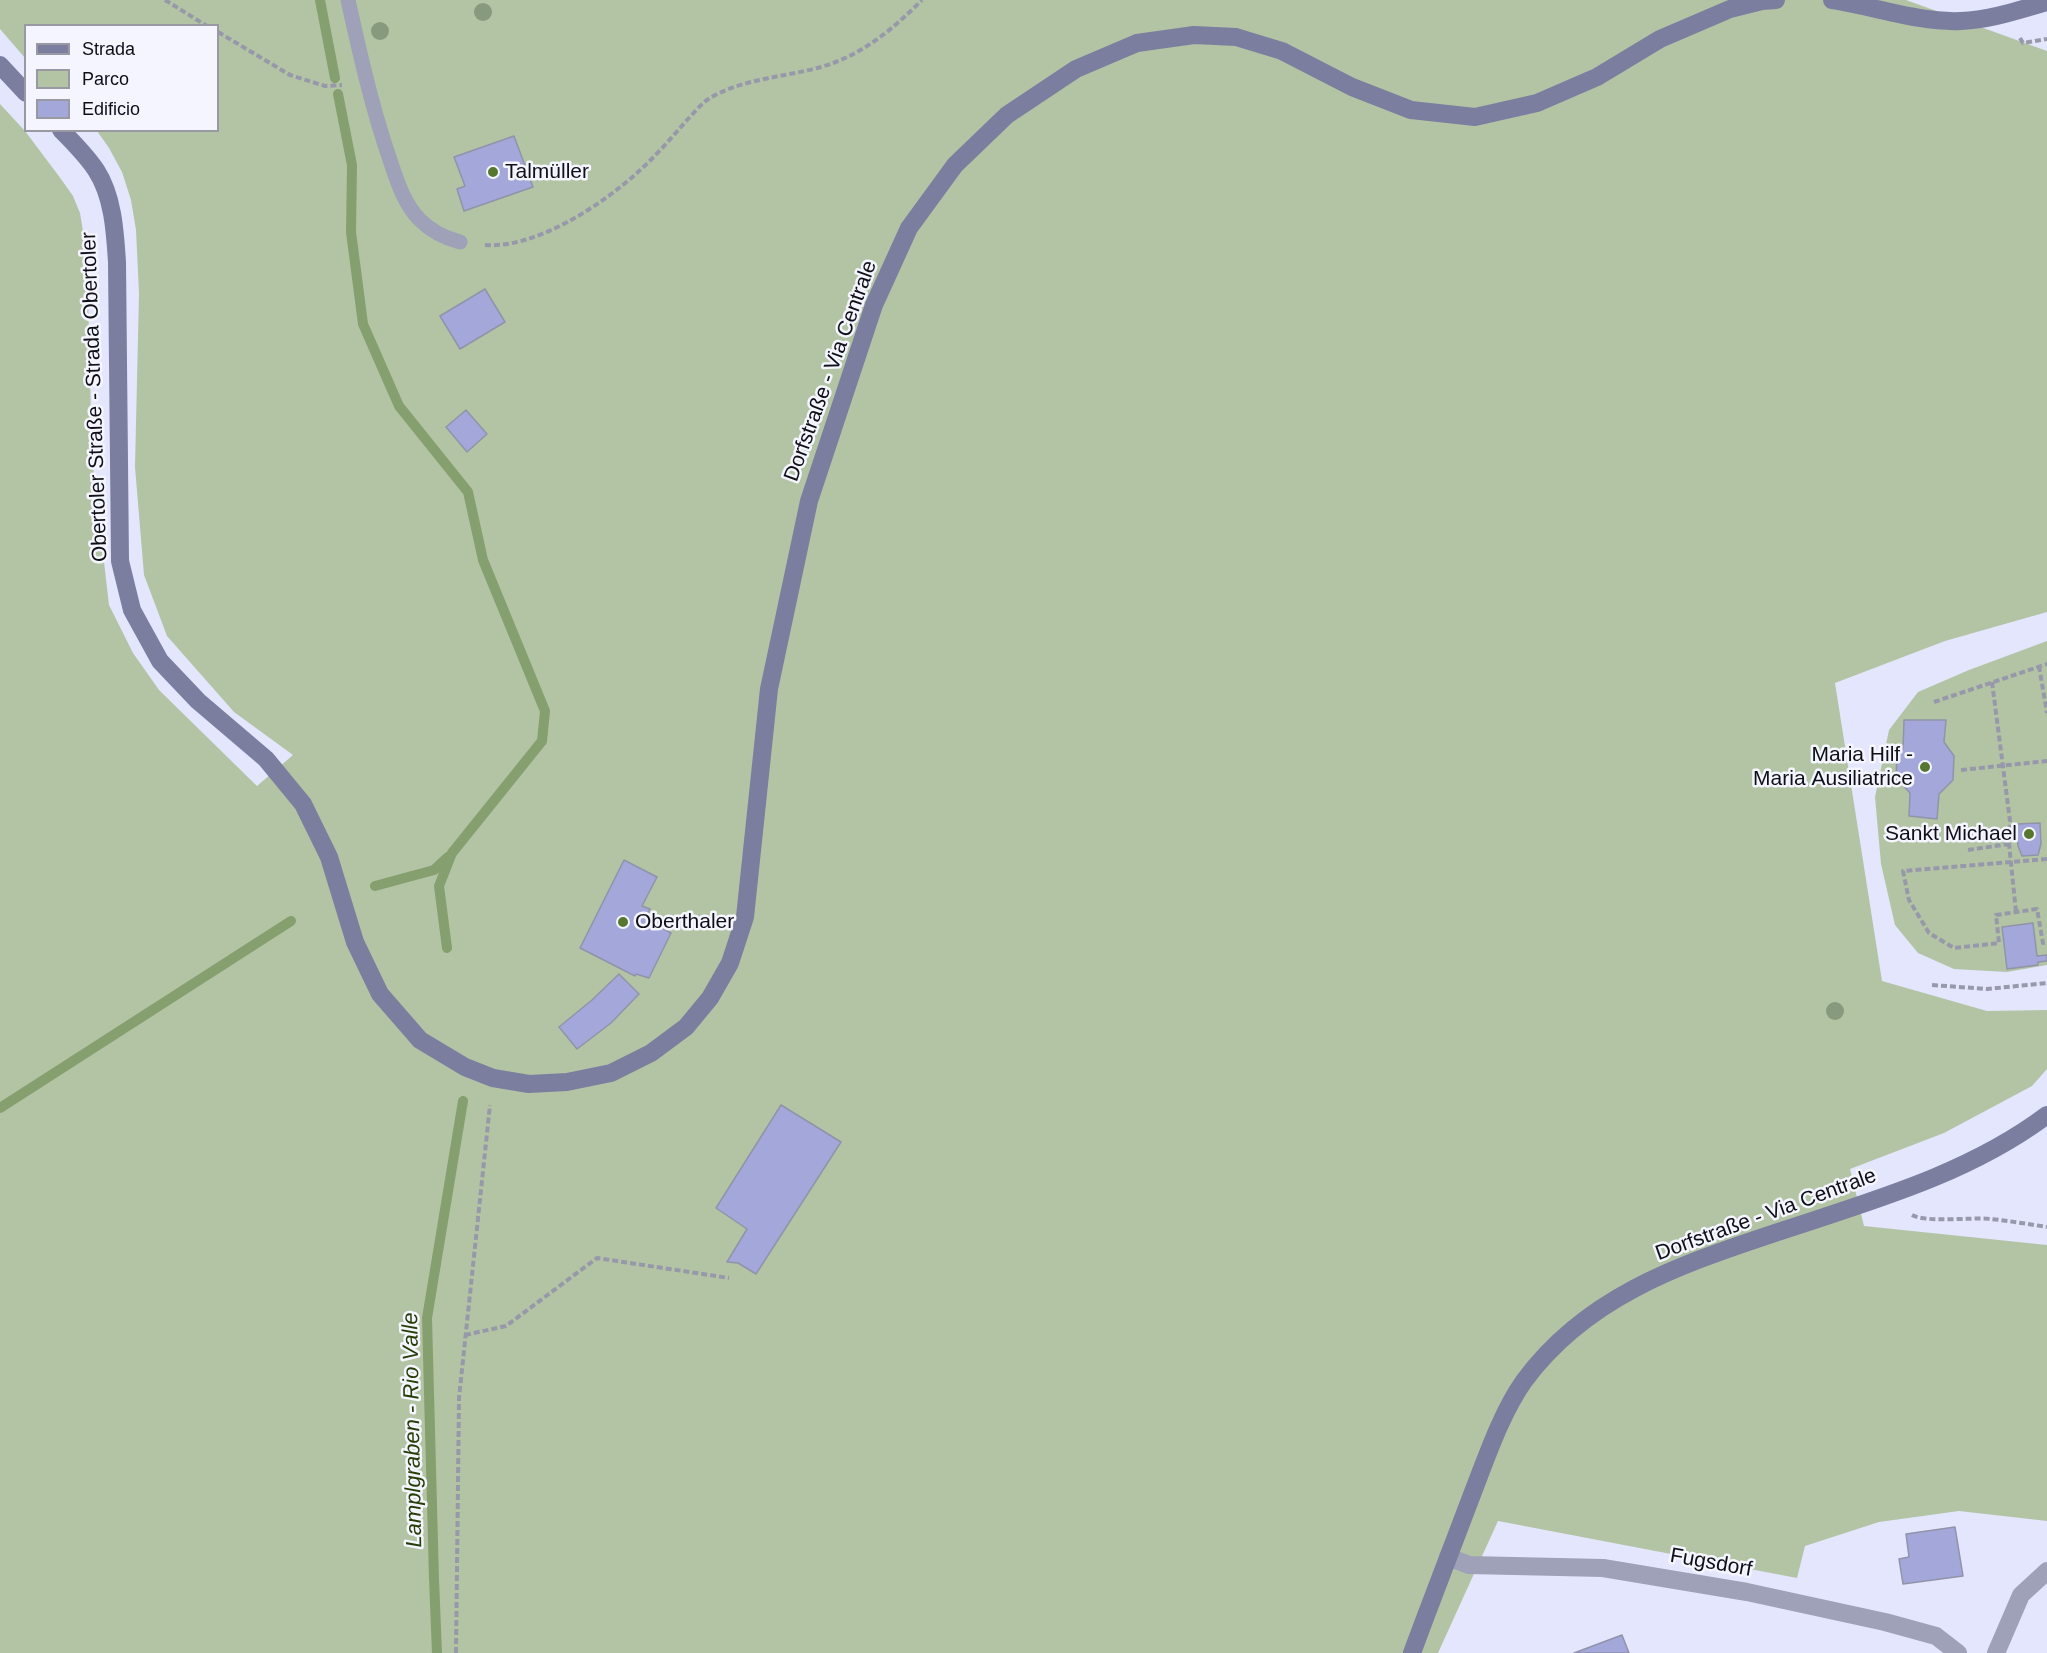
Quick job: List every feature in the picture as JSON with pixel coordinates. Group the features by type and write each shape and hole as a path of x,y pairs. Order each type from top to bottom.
{"street":[{"name":"Dorfstraße - Via Centrale","path":"730,963 745,918 769,689 809,501 874,305 909,228 955,165 1007,115 1076,69 1137,43 1194,35 1236,37 1282,51 1352,87 1412,110 1475,117 1537,103 1597,77 1660,39 1730,9 1767,0"},
{"path":"1832,0 1861,4 1920,18 1960,21 2006,14 2047,2"},
{"path":"0,65 24,91"},
{"name":"Obertoler Straße - Strada Obertoler","path":"63,132 97,172 109,199 114,229 117,262 120,561 132,610 160,661 198,701 266,759 303,804 329,857 354,942 380,994 420,1040 465,1067 493,1078 529,1084 567,1082 611,1073 651,1053 686,1026 710,998 730,963"},
{"name":"Dorfstraße - Via Centrale","path":"1412,1653 1496,1433 1524,1382 1559,1340 1584,1320 1665,1272 1889,1195 1977,1159 2026,1131 2047,1115"},
{"name":"Fugsdorf","path":"1448,1557 1469,1565 1603,1568 1747,1592 1886,1622 1936,1636 1958,1653"},
{"path":"1996,1653 2021,1595 2047,1570"}],"lane":[{"path":"348,0 377,120 402,194 419,220 432,231 460,242"}],"path":[{"path":"165,0 204,24"},
{"path":"460,242 488,246 518,243 550,231 599,202 638,172 707,100 728,89 845,59 897,25 922,0"},
{"path":"219,33 268,63 309,83 325,86 350,84 366,78"},
{"path":"1934,702 2047,664"},
{"path":"2039,666 2047,712"},
{"path":"1992,682 2010,821 2010,862 2016,912"},
{"path":"1961,770 2047,761"},
{"path":"1968,850 2009,844"},
{"path":"2047,859 1903,871 1909,900 1929,933 1954,948 1999,944 1996,915 2037,909 2043,943 2047,942"},
{"path":"1932,985 1987,989 2047,983"},
{"path":"456,1653 459,1398 493,1078"},
{"path":"1889,1195 1904,1211 1917,1218 1991,1219 2047,1227"},
{"path":"465,1335 506,1326 597,1258 729,1278"}],"green space":[{"path":"0,0 1906,0 2047,51 2047,612 1945,641 1835,683 1882,981 1987,1011 2047,1010 2047,1069 2032,1086 1944,1133 1850,1169 1864,1226 2047,1245 2047,1521 1959,1511 1879,1522 1805,1546 1797,1578 1498,1521 1438,1653 0,1653 0,104 26,132 61,179 73,196 80,213 87,255 92,458 109,605 133,653 159,690 257,786 293,755 234,712 167,636 144,575 135,467 139,293 136,230 131,200 122,172 98,132 219,132 219,24 24,24 24,57 0,29"},
{"path":"2047,641 2047,965 2007,972 1954,969 1918,953 1895,925 1881,864 1875,797 1889,730 1918,692"}],"building":[{"name":"Talmüller","path":"514,136 533,187 464,211 457,189 465,186 454,157"},
{"path":"485,289 505,322 460,349 440,316"},
{"path":"466,410 487,434 467,452 446,427"},
{"name":"Maria Hilf - Maria Ausiliatrice","path":"1904,720 1946,720 1944,742 1954,756 1953,780 1939,794 1937,819 1909,816 1910,793 1896,778 1897,754 1903,749"},
{"name":"Sankt Michael","path":"2040,823 2041,844 2038,855 2022,856 2018,846 2016,824"},
{"name":"Oberthaler","path":"624,860 657,877 642,906 650,909 646,919 671,933 649,978 636,974 635,976 580,948"},
{"path":"2033,923 2037,956 2047,955 2047,961 2038,962 2038,965 2007,969 2002,927"},
{"path":"619,974 639,994 611,1023 577,1049 559,1027"},
{"path":"781,1105 841,1142 756,1274 738,1263 727,1262 747,1229 716,1208"},
{"path":"1955,1527 1963,1576 1903,1584 1899,1559 1909,1557 1906,1534"},
{"path":"1622,1635 1629,1653 1574,1653"}],"waterway":[{"name":"Lamplgraben - Rio Valle","path":"320,0 335,78"},
{"name":"Lamplgraben - Rio Valle","path":"338,94 352,165 351,232 363,324 399,406 468,492 483,560 545,711 542,741 452,853 439,886 447,948"},
{"path":"375,886 434,870 448,857"},
{"path":"0,1108 291,921"},
{"name":"Lamplgraben - Rio Valle","path":"437,1653 427,1318 463,1101"}],"place":[{"name":"Talmüller","path":"493,172"},
{"name":"Maria Hilf - Maria Ausiliatrice","path":"1925,767"},
{"name":"Sankt Michael","path":"2029,834"},
{"name":"Oberthaler","path":"623,922"}]}
